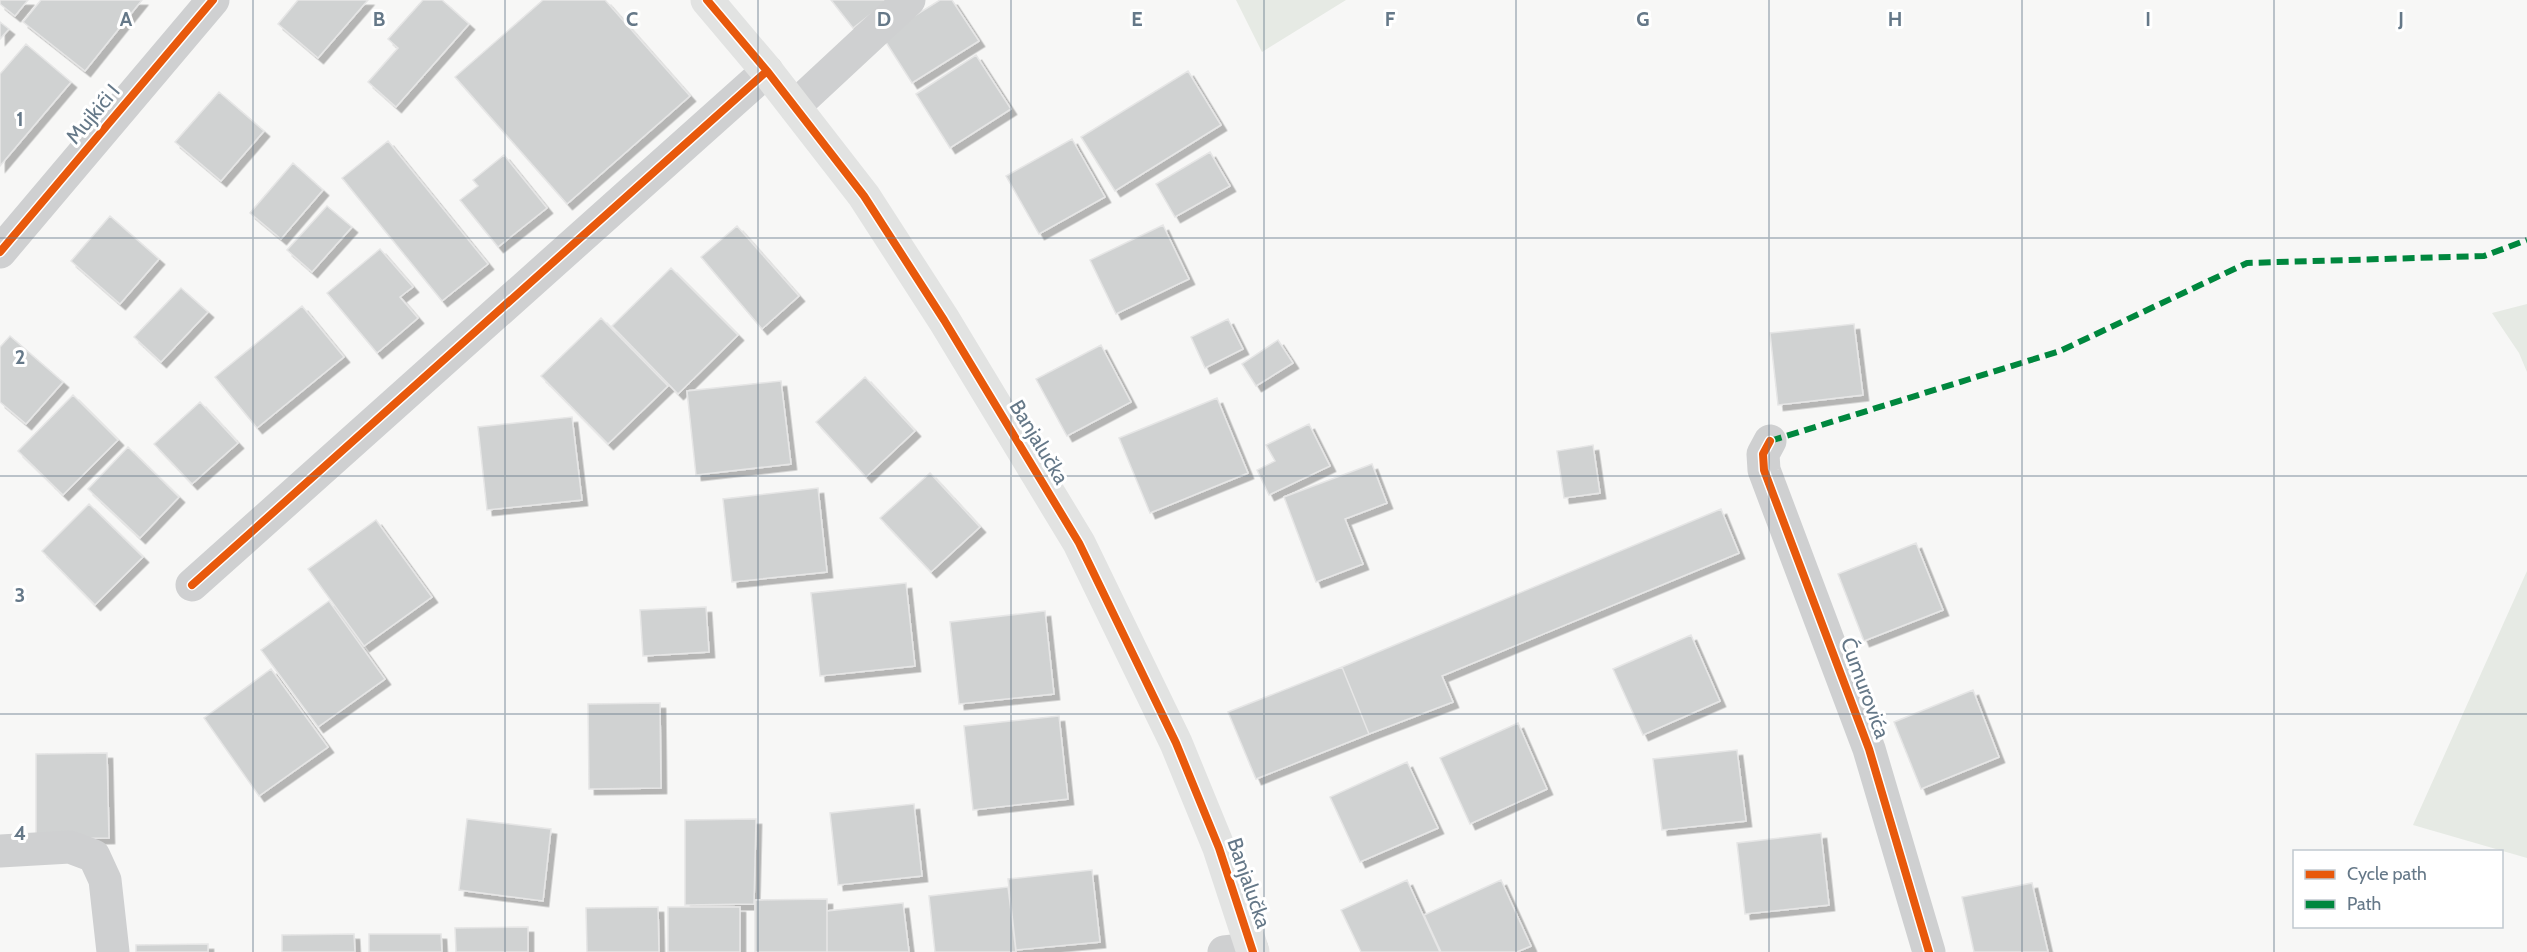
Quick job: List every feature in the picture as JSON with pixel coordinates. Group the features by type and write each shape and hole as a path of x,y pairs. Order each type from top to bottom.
{"main road":[{"name":"Banjalučka","path":"707,0 767,71 864,196 944,320 1079,543 1176,743 1219,848 1243,951"}],"street":[{"name":"Mujkići I","path":"0,252 213,0"},
{"path":"795,106 909,0"},
{"path":"192,585 767,71"},
{"name":"Ćumurovića","path":"1770,441 1763,454 1764,470 1869,749 1929,952"},
{"path":"0,851 70,847 94,856 105,880 113,952"}],"shaded area":[{"path":"1236,0 1346,0 1262,52"},
{"path":"2527,304 2527,372 2519,353 2492,313"},
{"path":"2527,571 2527,858 2413,825"}],"building":[{"path":"0,0 28,0 15,16 0,4"},
{"path":"41,0 142,0 85,71 23,22"},
{"path":"298,0 368,0 318,58 278,24"},
{"path":"423,0 442,0 469,24 396,107 368,82 398,48 388,39"},
{"path":"543,0 605,0 690,96 567,204 455,77"},
{"path":"831,0 889,0 853,28"},
{"path":"940,0 952,0 979,41 912,83 882,36"},
{"path":"0,22 9,29 0,39"},
{"path":"26,44 71,82 0,166 0,74"},
{"path":"976,55 1011,109 950,148 916,94"},
{"path":"1188,71 1221,125 1115,191 1081,137"},
{"path":"219,92 264,131 221,181 175,142"},
{"path":"1072,139 1105,197 1039,234 1006,176"},
{"path":"388,141 488,264 442,301 342,178"},
{"path":"1210,152 1230,186 1175,217 1156,184"},
{"path":"504,155 547,208 498,247 460,200 478,186 473,180"},
{"path":"293,163 323,190 281,239 250,213"},
{"path":"327,206 352,227 312,272 287,250"},
{"path":"110,216 159,259 120,304 71,261"},
{"path":"1163,225 1189,279 1116,314 1090,260"},
{"path":"737,226 799,296 762,329 701,257"},
{"path":"380,249 413,287 400,297 418,318 377,353 327,293"},
{"path":"671,268 738,335 678,394 612,326"},
{"path":"181,288 208,312 161,362 134,337"},
{"path":"302,306 344,357 257,428 215,377"},
{"path":"601,318 668,386 608,444 541,376"},
{"path":"1228,319 1243,349 1205,368 1191,337"},
{"path":"1854,324 1863,395 1778,405 1770,333"},
{"path":"10,336 63,382 26,424 0,402 0,347"},
{"path":"1278,340 1293,363 1256,386 1242,364"},
{"path":"1101,345 1131,402 1067,436 1036,379"},
{"path":"865,377 915,431 866,477 816,422"},
{"path":"781,381 791,464 696,475 687,391"},
{"path":"73,395 118,440 63,495 18,451"},
{"path":"1217,398 1248,473 1150,513 1119,438"},
{"path":"200,402 238,443 192,484 154,444"},
{"path":"572,417 582,500 487,510 478,427"},
{"path":"1309,424 1330,466 1269,495 1257,470 1275,461 1266,445"},
{"path":"1593,445 1600,493 1564,498 1557,451"},
{"path":"128,447 179,497 140,538 88,489"},
{"path":"1372,464 1387,503 1345,519 1363,564 1316,582 1284,497"},
{"path":"930,473 980,527 931,572 880,518"},
{"path":"818,488 827,572 732,582 723,499"},
{"path":"89,504 143,557 95,605 42,551"},
{"path":"1721,509 1739,553 1442,676 1453,702 1369,734 1342,667"},
{"path":"376,520 432,597 364,646 308,569"},
{"path":"1916,543 1943,610 1864,641 1838,574"},
{"path":"906,583 915,666 820,676 811,593"},
{"path":"329,601 385,679 318,727 261,650"},
{"path":"706,607 709,652 643,656 640,610"},
{"path":"1045,611 1054,694 959,704 950,622"},
{"path":"1691,635 1720,701 1643,735 1613,669"},
{"path":"1342,667 1369,734 1256,779 1228,712"},
{"path":"271,669 328,747 259,796 204,718"},
{"path":"1973,690 1999,757 1921,789 1894,722"},
{"path":"660,703 661,788 589,789 588,704"},
{"path":"1059,716 1068,799 973,810 964,726"},
{"path":"1518,723 1547,789 1470,824 1440,758"},
{"path":"1737,750 1746,821 1662,830 1653,759"},
{"path":"107,753 109,838 36,839 36,754"},
{"path":"1407,762 1438,828 1360,862 1330,797"},
{"path":"914,804 922,876 838,885 830,813"},
{"path":"467,819 551,829 543,901 459,890"},
{"path":"756,819 754,904 685,905 685,820"},
{"path":"1821,833 1829,905 1745,914 1737,843"},
{"path":"1092,870 1100,942 1016,950 1008,879"},
{"path":"1407,880 1440,952 1361,952 1341,910"},
{"path":"1501,880 1531,946 1517,952 1441,952 1424,915"},
{"path":"2032,883 2048,952 1974,952 1962,897"},
{"path":"1008,887 1016,952 935,952 929,896"},
{"path":"827,899 827,952 755,952 755,900"},
{"path":"903,903 909,952 827,952 827,911"},
{"path":"658,907 659,952 587,952 586,908"},
{"path":"668,907 740,907 740,952 668,952"},
{"path":"528,927 528,952 456,952 455,928"},
{"path":"354,934 355,952 282,952 282,935"},
{"path":"369,934 441,934 442,952 369,952"},
{"path":"208,944 208,952 136,952 136,945"}],"marked path":[{"path":"1770,441 2060,351 2247,263 2484,256 2527,240"}],"cycle path":[{"path":"0,252 213,0"},
{"path":"707,0 767,71 864,196 944,320 1079,543 1176,743 1219,848 1253,952"},
{"path":"192,585 767,71"},
{"path":"1770,441 1763,454 1764,470 1869,749 1929,952"}]}
